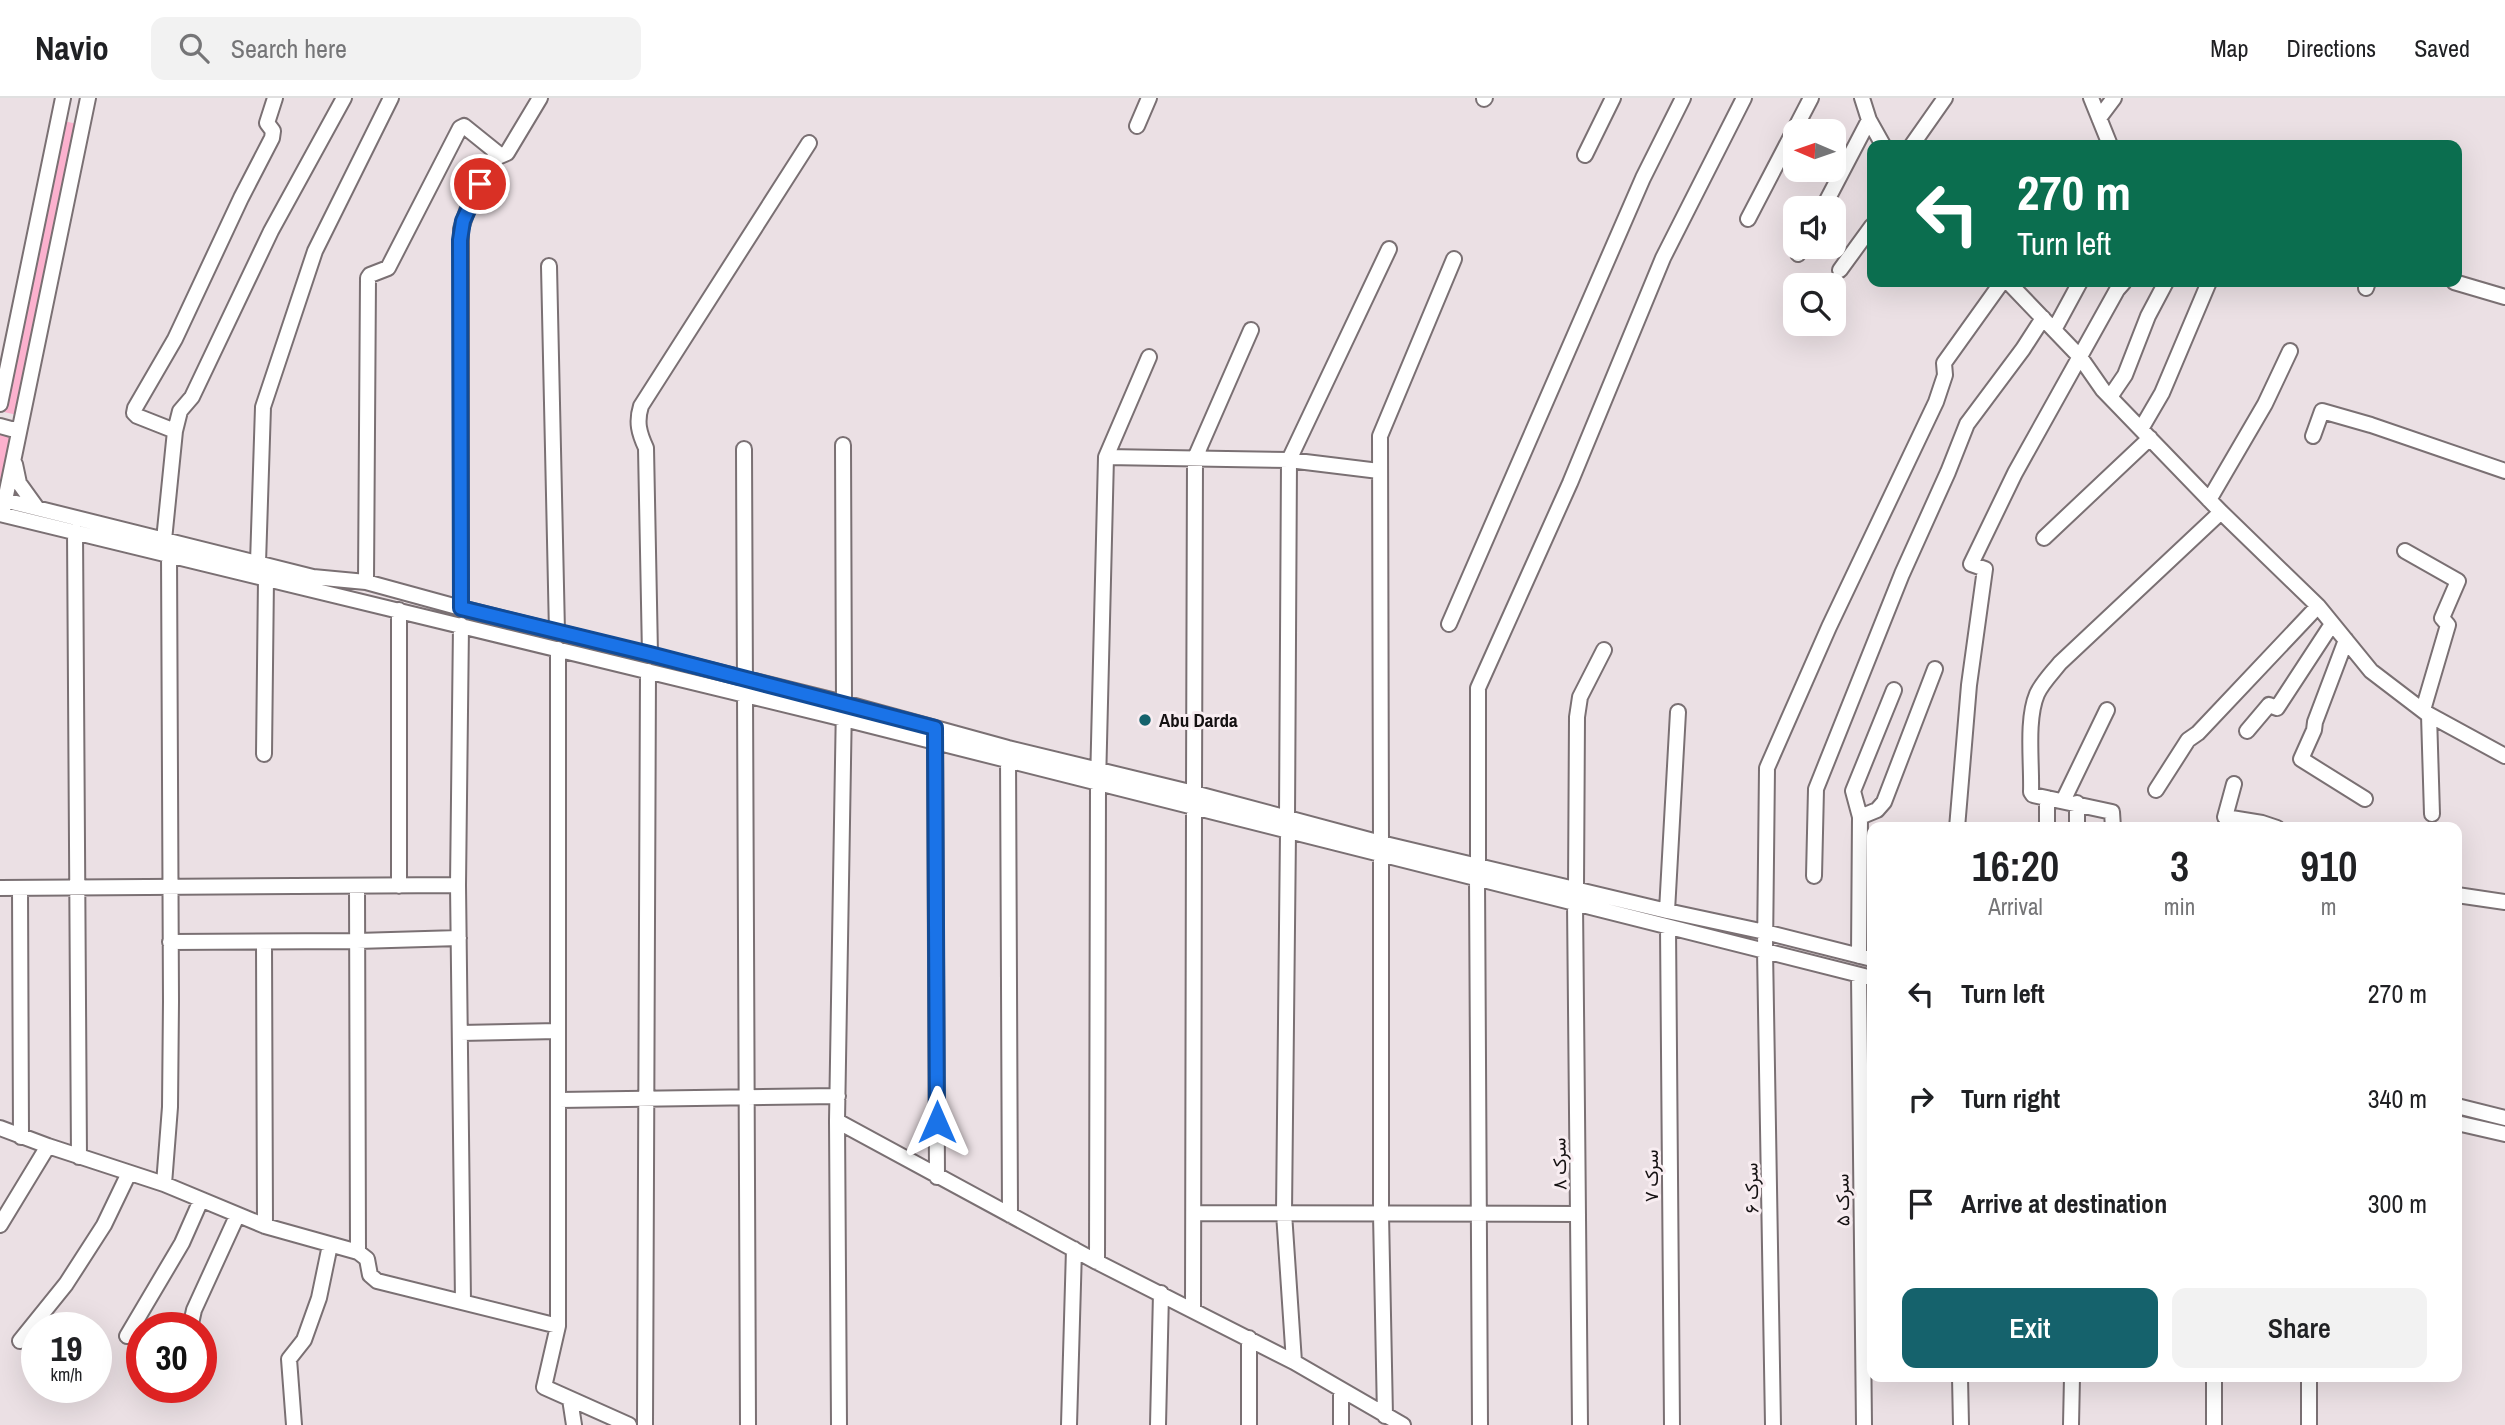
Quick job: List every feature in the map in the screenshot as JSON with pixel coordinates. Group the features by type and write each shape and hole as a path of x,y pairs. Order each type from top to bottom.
{"street":[{"path":"0,404 63,98"},
{"path":"1,507 88,98"},
{"path":"175,431 137,416 134,413 135,408 175,340 271,138 273,131 267,122 275,98"},
{"path":"164,1184 170,1107 167,547 175,431 180,411 192,397 271,231 344,98"},
{"path":"258,563 263,407 315,250 391,98"},
{"path":"461,608 460,240 468,208 493,159 506,155 540,98"},
{"path":"1137,126 1150,98"},
{"path":"1585,155 1612,98"},
{"path":"1448,624 1643,178 1683,98"},
{"path":"1480,1425 1477,1214 1479,688 1570,483 1663,258 1744,98"},
{"path":"1748,219 1811,98"},
{"path":"1862,98 1869,120 1880,140"},
{"path":"1916,140 1945,98"},
{"path":"2091,98 2108,140"},
{"path":"2099,118 2114,98"},
{"path":"1829,196 1869,120"},
{"path":"366,582 368,278 388,268 460,128 464,126 500,155"},
{"path":"650,654 646,448 639,432 637,418 641,406 809,143"},
{"path":"1840,270 1867,233"},
{"path":"1294,1362 1284,1213 1289,460 1389,249"},
{"path":"1385,1416 1381,1214 1380,436 1454,259"},
{"path":"549,266 557,632"},
{"path":"2462,284 2505,297"},
{"name":"سرک ۶","path":"1773,1425 1765,950 1767,768 1829,627 1936,402 1945,375 1944,363 1999,287"},
{"path":"2013,287 2080,357 2110,397 2145,434 2318,606 2371,671 2426,712 2505,756"},
{"path":"2054,330 2077,287"},
{"path":"1958,822 1969,685 1985,569 1971,564 2015,473 2120,287"},
{"path":"2110,397 2124,375 2148,316 2163,287"},
{"path":"2044,538 2145,434 2207,287"},
{"path":"1814,876 1816,789 1902,574 1967,424 2043,318"},
{"path":"1193,1309 1195,458 1251,330"},
{"path":"2209,500 2265,404 2290,351"},
{"path":"1097,1262 1098,777 1106,457 1149,357"},
{"path":"2313,436 2322,411 2505,471"},
{"path":"0,426 19,428"},
{"path":"839,1425 838,1096 844,719 843,445"},
{"path":"15,448 16,474 24,491 37,508"},
{"path":"744,449 748,1425"},
{"path":"1106,457 1289,460 1379,471"},
{"path":"1,507 37,508 266,578 844,719 935,735"},
{"path":"1,507 75,531 258,563 313,577 366,582 844,703 935,735 1478,873 1576,904 1866,976"},
{"path":"2113,822 2112,812 2033,795 2031,792 2032,719 2039,691 2060,663 2221,512"},
{"path":"75,531 79,1157"},
{"path":"2405,551 2458,581 2442,618 2448,625 2426,712 2432,814"},
{"path":"264,754 266,578"},
{"path":"2156,790 2188,740 2198,733 2318,606"},
{"path":"399,886 400,610"},
{"path":"2247,731 2269,705 2277,708 2332,624"},
{"path":"461,625 458,885 463,1302"},
{"path":"2346,640 2301,759 2365,799"},
{"path":"558,649 558,1326 544,1387 629,1425"},
{"path":"1576,888 1577,717 1580,697 1604,650"},
{"path":"1860,817 1877,810 1884,802 1935,669"},
{"path":"646,1425 648,671"},
{"path":"1478,873 1576,888 1866,958 1860,817 1853,790 1894,690"},
{"path":"2075,822 2070,802 2107,710"},
{"path":"1667,911 1678,712"},
{"path":"935,735 937,1177"},
{"path":"1007,754 1010,1215"},
{"path":"2234,784 2225,817 2256,822"},
{"path":"2047,798 2047,822"},
{"path":"0,888 458,885"},
{"path":"357,886 358,1252"},
{"path":"20,888 21,1137"},
{"path":"2462,896 2505,902"},
{"name":"سرک ۸","path":"1576,904 1580,1425"},
{"name":"سرک ۷","path":"1668,927 1672,1425"},
{"path":"170,942 357,942 459,938"},
{"path":"264,942 265,1226"},
{"name":"سرک ۵","path":"1866,976 1867,1144"},
{"path":"460,1033 558,1031"},
{"path":"559,1100 838,1096"},
{"path":"2462,1107 2505,1118"},
{"path":"838,1121 1097,1262 1294,1362 1402,1425"},
{"path":"2462,1124 2505,1134"},
{"path":"0,1128 164,1184 265,1226 358,1252 367,1259 370,1275 377,1281 558,1326"},
{"path":"0,1225 48,1146"},
{"path":"20,1340 66,1284 104,1226 129,1173"},
{"path":"141,1312 182,1243 201,1200"},
{"path":"1195,1213 1578,1214"},
{"path":"194,1312 237,1216"},
{"path":"294,1425 289,1359 304,1340 319,1298 330,1245"},
{"path":"1069,1425 1074,1249"},
{"path":"1158,1425 1161,1293"},
{"path":"1249,1338 1249,1425"},
{"name":"سرک ۵","path":"1864,1425 1867,1340"},
{"path":"1960,1382 1961,1425"},
{"path":"2071,1425 2072,1382"},
{"path":"2214,1382 2214,1425"},
{"path":"2309,1382 2309,1425"},
{"path":"1340,1425 1341,1390"},
{"path":"570,1399 574,1425"}],"shaded area":[{"path":"64,121 77,124 17,415 4,412"},
{"path":"0,431 13,434 3,484 0,486"}],"place":[{"name":"Abu Darda","path":"1145,720"}],"route":[{"path":"480,184 463,221 460,240 461,608 935,728 937,1122"}]}
